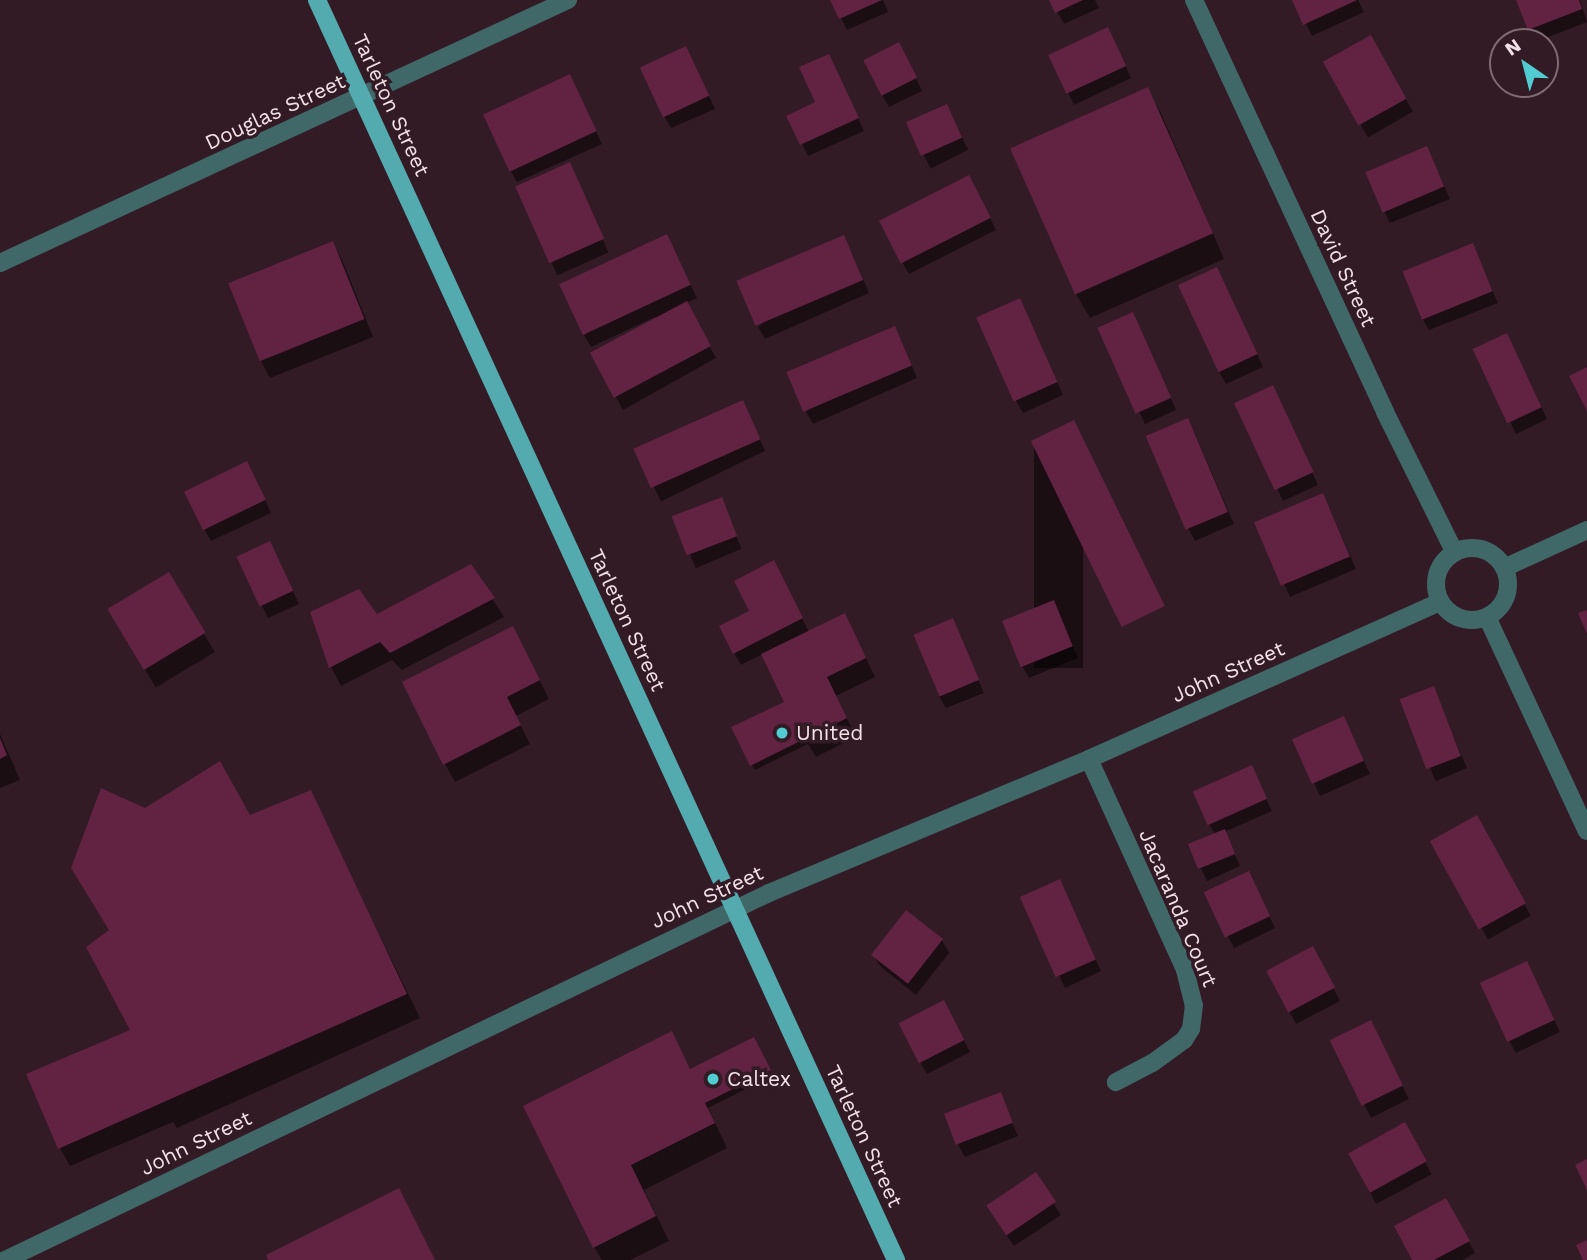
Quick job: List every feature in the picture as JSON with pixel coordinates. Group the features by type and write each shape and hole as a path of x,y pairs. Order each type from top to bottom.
{"main road":[{"name":"Tarleton Street","path":"317,0 896,1260"}],"street":[{"name":"Douglas Street","path":"0,263 568,0"},
{"name":"David Street","path":"1194,0 1385,412 1455,553"},
{"path":"1504,568 1587,530"},
{"path":"1477,549 1498,559 1504,568 1508,579 1504,601 1487,617 1474,620 1461,618 1449,612 1440,602 1437,591 1440,569 1455,553 1477,549"},
{"name":"John Street","path":"5,1260 734,909 1089,759 1440,602"},
{"path":"1487,617 1587,831"},
{"name":"Jacaranda Court","path":"1089,759 1185,970 1194,1005 1191,1029 1184,1040 1152,1063 1116,1082"}],"building":[{"path":"830,0 882,0 839,19"},
{"path":"1049,0 1083,0 1055,13"},
{"path":"1292,0 1357,0 1303,25"},
{"path":"1516,0 1579,0 1582,9 1527,28"},
{"path":"1108,27 1126,66 1066,94 1048,55"},
{"path":"1371,35 1406,99 1358,126 1323,62"},
{"path":"899,42 917,78 882,96 863,60"},
{"path":"686,46 709,96 663,117 640,68"},
{"path":"829,54 859,118 800,145 786,116 815,102 799,67"},
{"path":"570,74 597,131 510,172 483,115"},
{"path":"1148,87 1213,233 1075,295 1010,148"},
{"path":"947,104 962,138 921,156 906,122"},
{"path":"1427,146 1444,187 1383,213 1365,172"},
{"path":"570,162 604,239 549,263 515,186"},
{"path":"969,175 991,218 901,264 879,221"},
{"path":"667,234 691,285 583,335 559,284"},
{"path":"844,235 863,280 755,326 736,281"},
{"path":"333,241 364,319 260,361 228,283"},
{"path":"1473,243 1492,291 1422,320 1403,271"},
{"path":"1217,267 1258,354 1219,372 1178,285"},
{"path":"1020,298 1057,382 1014,402 976,318"},
{"path":"687,301 711,346 614,398 590,353"},
{"path":"1133,312 1171,398 1136,414 1097,328"},
{"path":"895,326 912,366 803,412 786,372"},
{"path":"1507,333 1542,407 1507,423 1473,349"},
{"path":"1587,367 1587,411 1569,376"},
{"path":"1273,385 1314,472 1275,490 1234,403"},
{"path":"743,400 760,439 651,488 633,449"},
{"path":"1188,418 1228,512 1186,530 1146,436"},
{"path":"1074,420 1165,606 1122,627 1031,441"},
{"path":"247,461 266,500 203,530 184,492"},
{"path":"1323,493 1350,557 1281,586 1254,522"},
{"path":"722,497 737,536 687,556 672,516"},
{"path":"270,541 293,591 260,606 236,557"},
{"path":"774,560 803,618 733,654 719,626 749,611 734,581"},
{"path":"471,564 495,598 390,653 380,642 329,668 310,612 359,589 377,614"},
{"path":"169,572 206,633 144,670 107,609"},
{"path":"1054,600 1073,646 1021,667 1002,621"},
{"path":"1587,610 1587,634 1578,613"},
{"path":"845,613 866,658 827,677 847,718 750,766 731,727 784,702 761,654"},
{"path":"953,618 979,680 940,696 913,635"},
{"path":"513,626 540,680 507,697 521,725 443,765 402,682"},
{"path":"1434,686 1461,756 1426,769 1399,699"},
{"path":"1344,716 1364,761 1312,784 1292,739"},
{"path":"0,738 7,755 0,759"},
{"path":"220,761 250,815 311,790 407,994 58,1149 26,1074 130,1030 86,947 109,930 71,868 101,788 145,808"},
{"path":"1252,765 1267,799 1208,825 1193,791"},
{"path":"1477,815 1526,903 1479,930 1430,841"},
{"path":"1225,829 1235,854 1198,869 1188,844"},
{"path":"1249,871 1270,916 1225,937 1204,892"},
{"path":"1060,879 1096,959 1056,977 1020,897"},
{"path":"906,910 943,939 908,984 871,955"},
{"path":"1313,946 1335,987 1288,1012 1266,971"},
{"path":"1527,961 1554,1020 1507,1042 1480,983"},
{"path":"944,1000 964,1040 919,1063 899,1023"},
{"path":"1371,1020 1403,1086 1362,1106 1330,1040"},
{"path":"672,1031 690,1069 754,1037 771,1070 705,1103 715,1123 631,1165 656,1216 593,1248 523,1106"},
{"path":"1001,1092 1013,1123 956,1145 944,1114"},
{"path":"1405,1122 1427,1161 1370,1193 1348,1154"},
{"path":"1587,1159 1587,1190 1575,1165"},
{"path":"1036,1172 1056,1202 1006,1235 986,1206"},
{"path":"399,1188 435,1260 268,1260 266,1255"},
{"path":"1446,1198 1470,1241 1434,1260 1412,1260 1394,1226"},
{"path":"1587,1240 1587,1260 1583,1260 1576,1245"}],"place":[{"name":"United","path":"782,733"},
{"name":"Caltex","path":"713,1079"}]}
